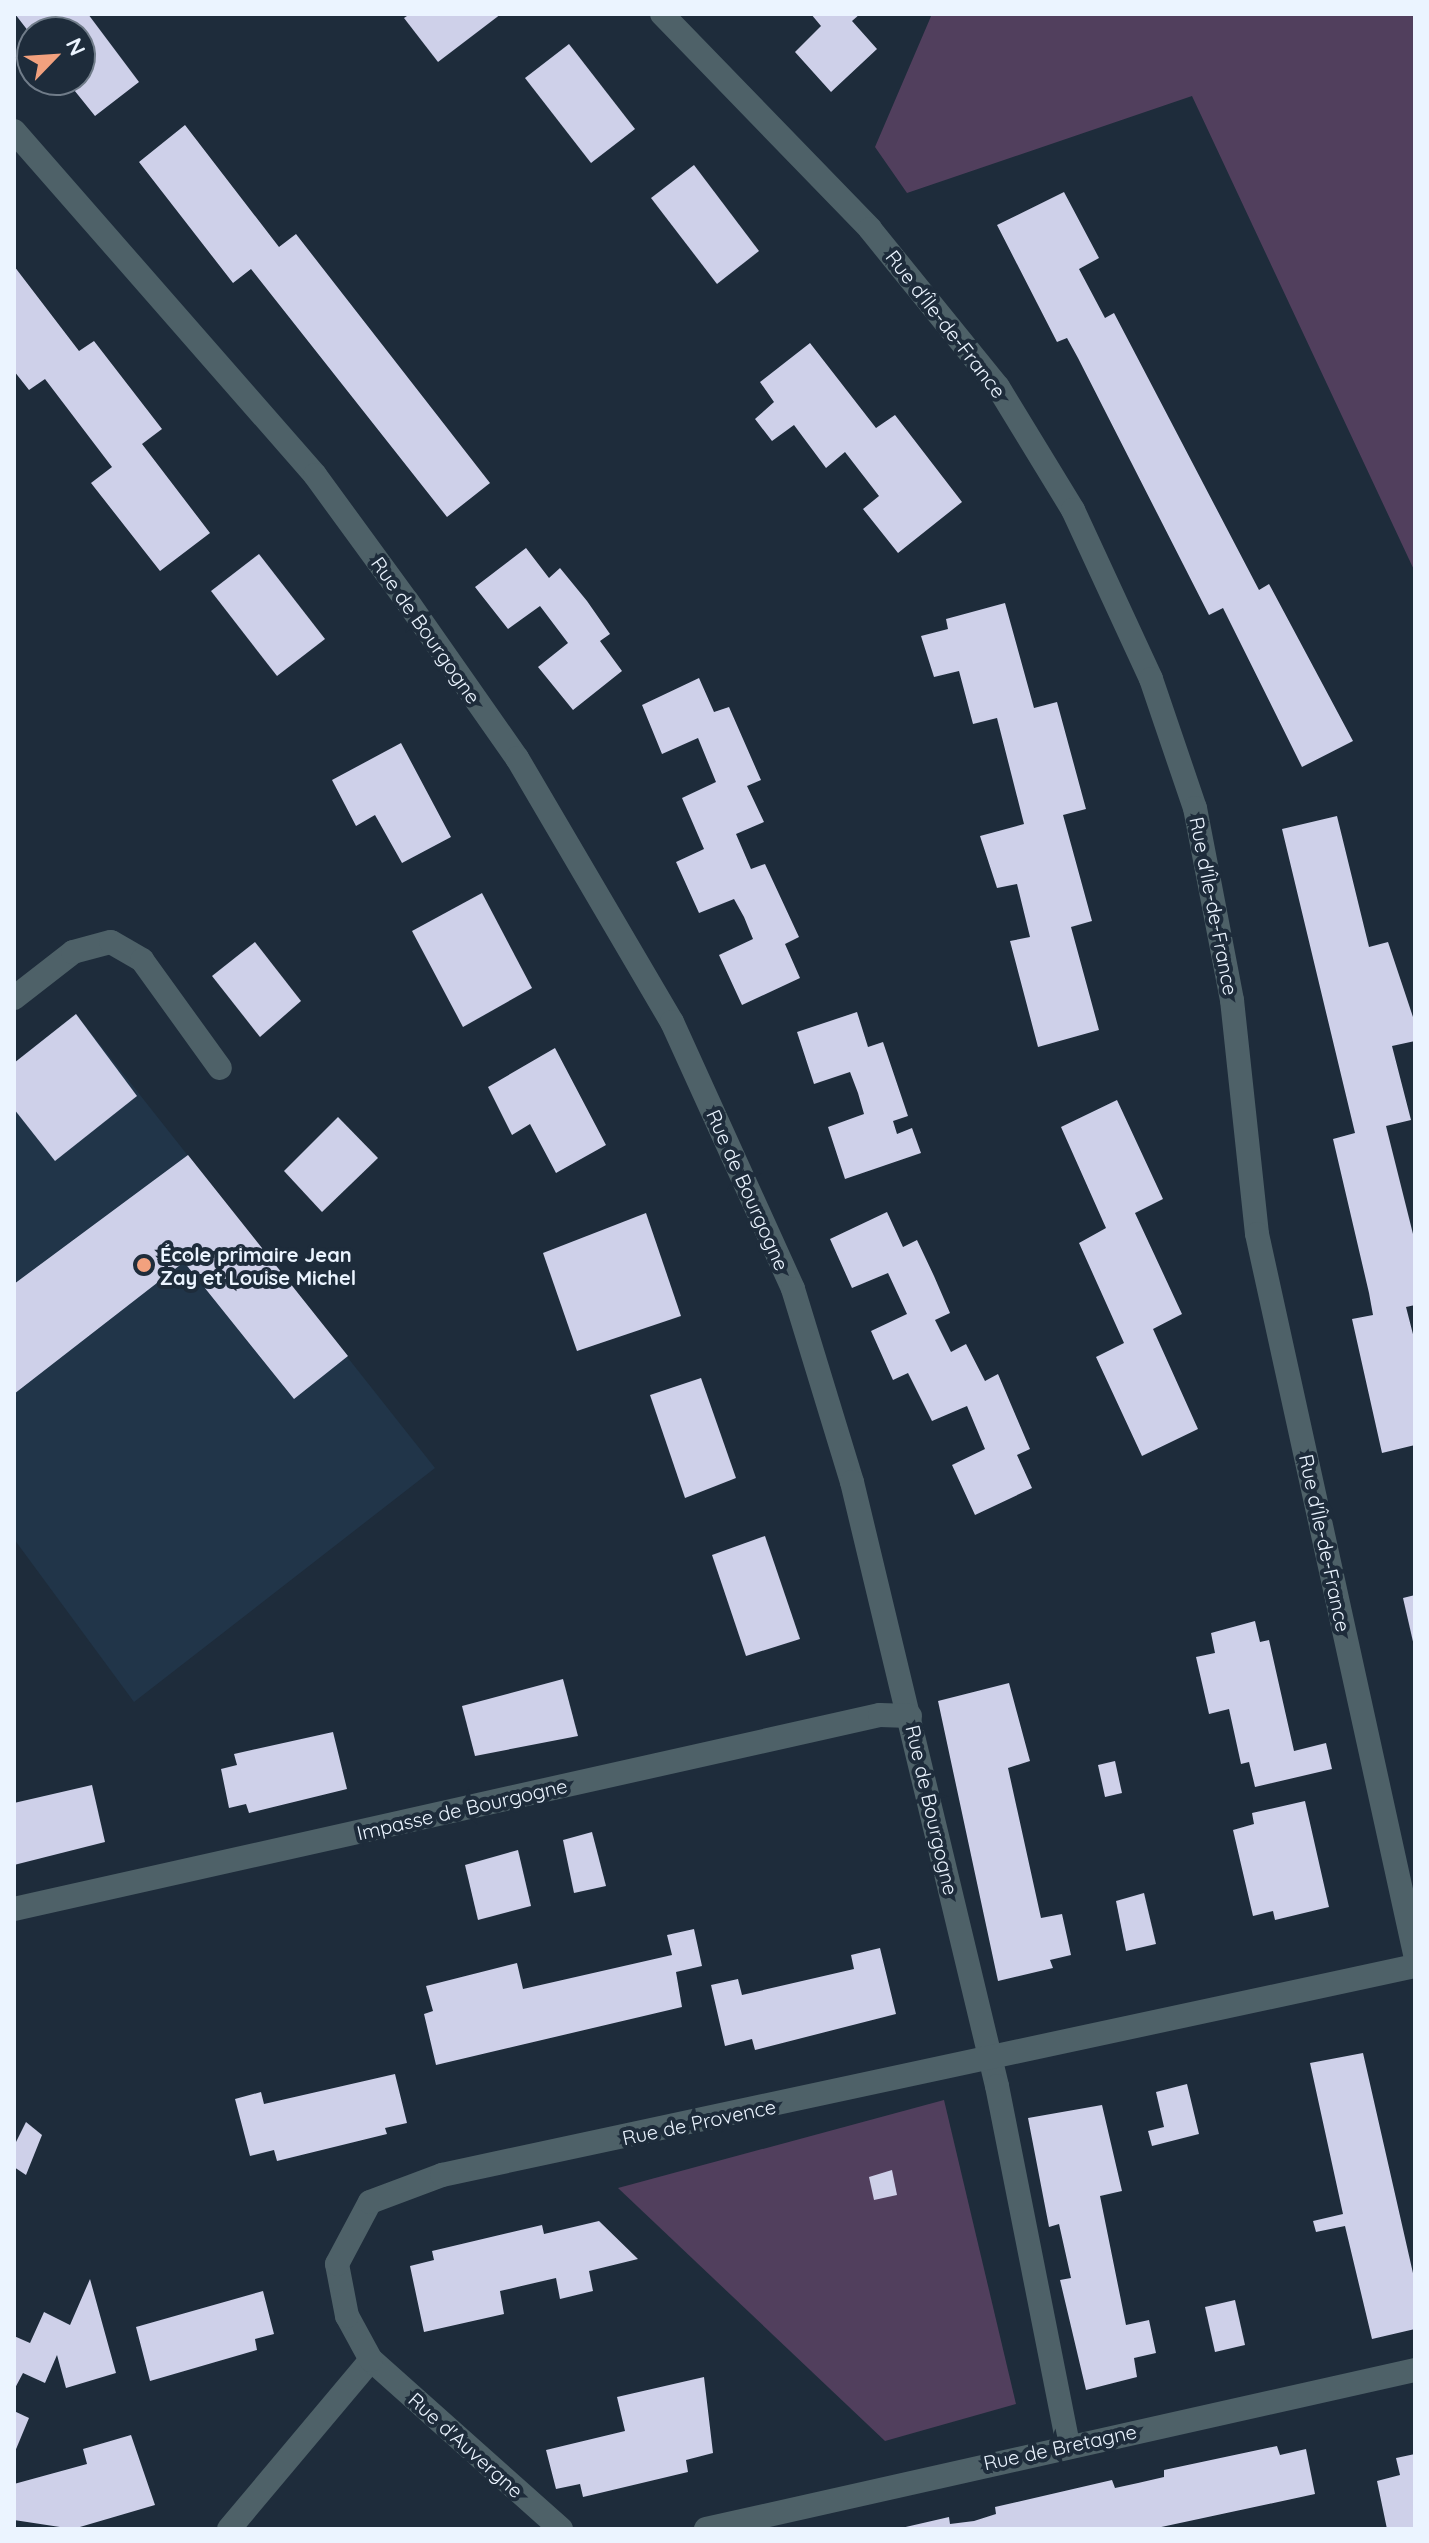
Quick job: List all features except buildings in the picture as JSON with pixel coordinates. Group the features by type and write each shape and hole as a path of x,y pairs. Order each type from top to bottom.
{"street":[{"name":"Rue d'Île-de-France","path":"662,14 870,229 998,387 1073,510 1151,679 1195,808 1232,1000 1257,1234 1415,1954"},
{"name":"Rue de Bourgogne","path":"14,131 315,475 517,758 595,885 672,1022 793,1289 910,1716 990,2060 1068,2443"},
{"path":"14,998 73,952 111,942 142,960 220,1068"},
{"name":"Impasse de Bourgogne","path":"14,1909 880,1715 910,1716"},
{"name":"Rue de Provence","path":"371,2360 347,2316 337,2264 370,2202 442,2175 990,2060 1415,1966"},
{"path":"229,2529 371,2360"},
{"name":"Rue d'Auvergne","path":"371,2360 561,2529"},
{"name":"Rue de Bretagne","path":"706,2529 1068,2443 1415,2370"}],"shaded area":[{"path":"932,14 1415,14 1415,572 1192,96 907,193 875,147"},
{"name":"École primaire Jean Zay et Louise Michel","path":"76,1014 435,1468 134,1702 14,1539 14,1063"},
{"path":"944,2100 1016,2404 885,2441 618,2188"}],"place":[{"name":"École primaire Jean Zay et Louise Michel","path":"144,1265"}]}
